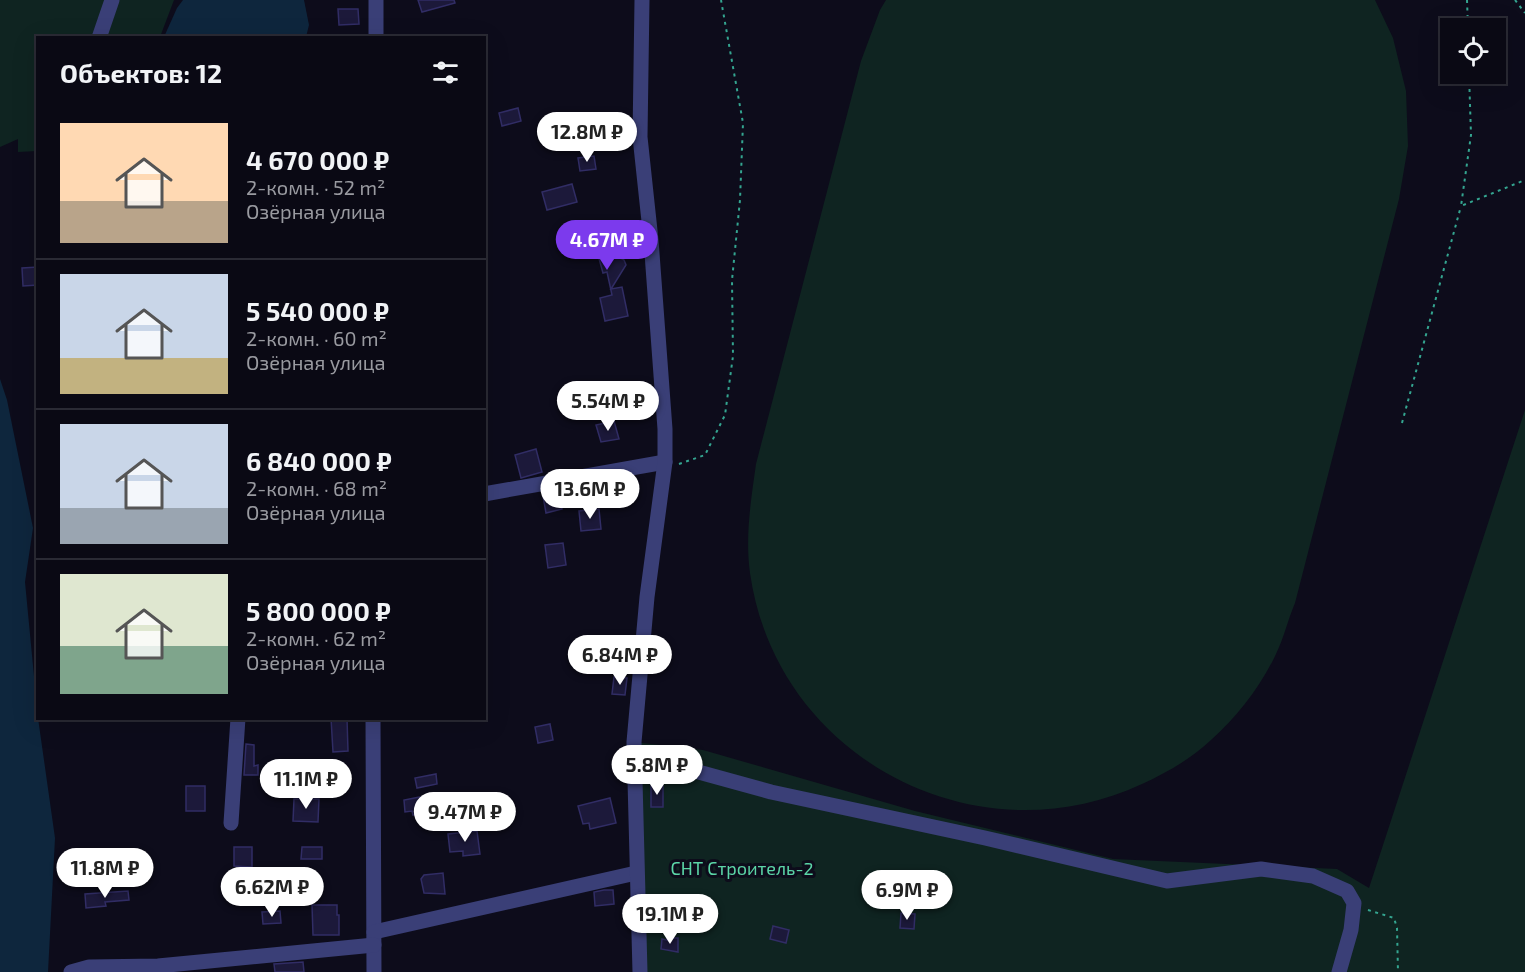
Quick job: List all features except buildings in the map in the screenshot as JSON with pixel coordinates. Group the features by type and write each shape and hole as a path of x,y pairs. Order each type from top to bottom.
{"street":[{"path":"100,36 112,0"},
{"path":"376,0 376,36"},
{"path":"640,972 633,754 647,597 665,462 665,429 651,240 640,137 642,0"},
{"path":"486,494 665,462"},
{"path":"231,823 238,720"},
{"path":"373,720 374,972"},
{"path":"633,754 771,792 963,833 1167,881 1262,869 1312,876 1347,891 1354,903 1351,930 1339,972"},
{"path":"71,972 89,968 158,966 254,955 335,950 374,938 636,873"}],"path":[{"path":"665,462 683,464 705,455 725,415 733,356 732,280 740,200 743,123 722,0"},
{"path":"1467,0 1468,18"},
{"path":"1515,0 1525,13"},
{"path":"1402,423 1461,206 1471,135 1469,84"},
{"path":"1461,206 1525,180"},
{"path":"1354,903 1394,918 1397,928 1398,972"}],"green space":[{"path":"0,0 174,0 160,36 36,36 36,151 18,152 18,139 0,147"},
{"path":"886,0 1375,0 1393,38 1406,91 1408,146 1399,199 1295,603 1279,648 1248,700 1221,731 1203,747 1169,770 1142,784 1078,805 1014,810 951,800 893,777 841,741 799,695 767,638 750,573 748,532 756,464 861,61"},
{"name":"СНТ Строитель-2","path":"1525,410 1525,972 643,972 634,742 703,750 915,811 1113,859 1337,869 1369,888"}],"water":[{"path":"183,0 304,0 309,25 306,36 164,36"},
{"path":"0,379 7,400 33,528 25,582 36,697 36,720 38,720 55,838 48,972 0,972"}]}
